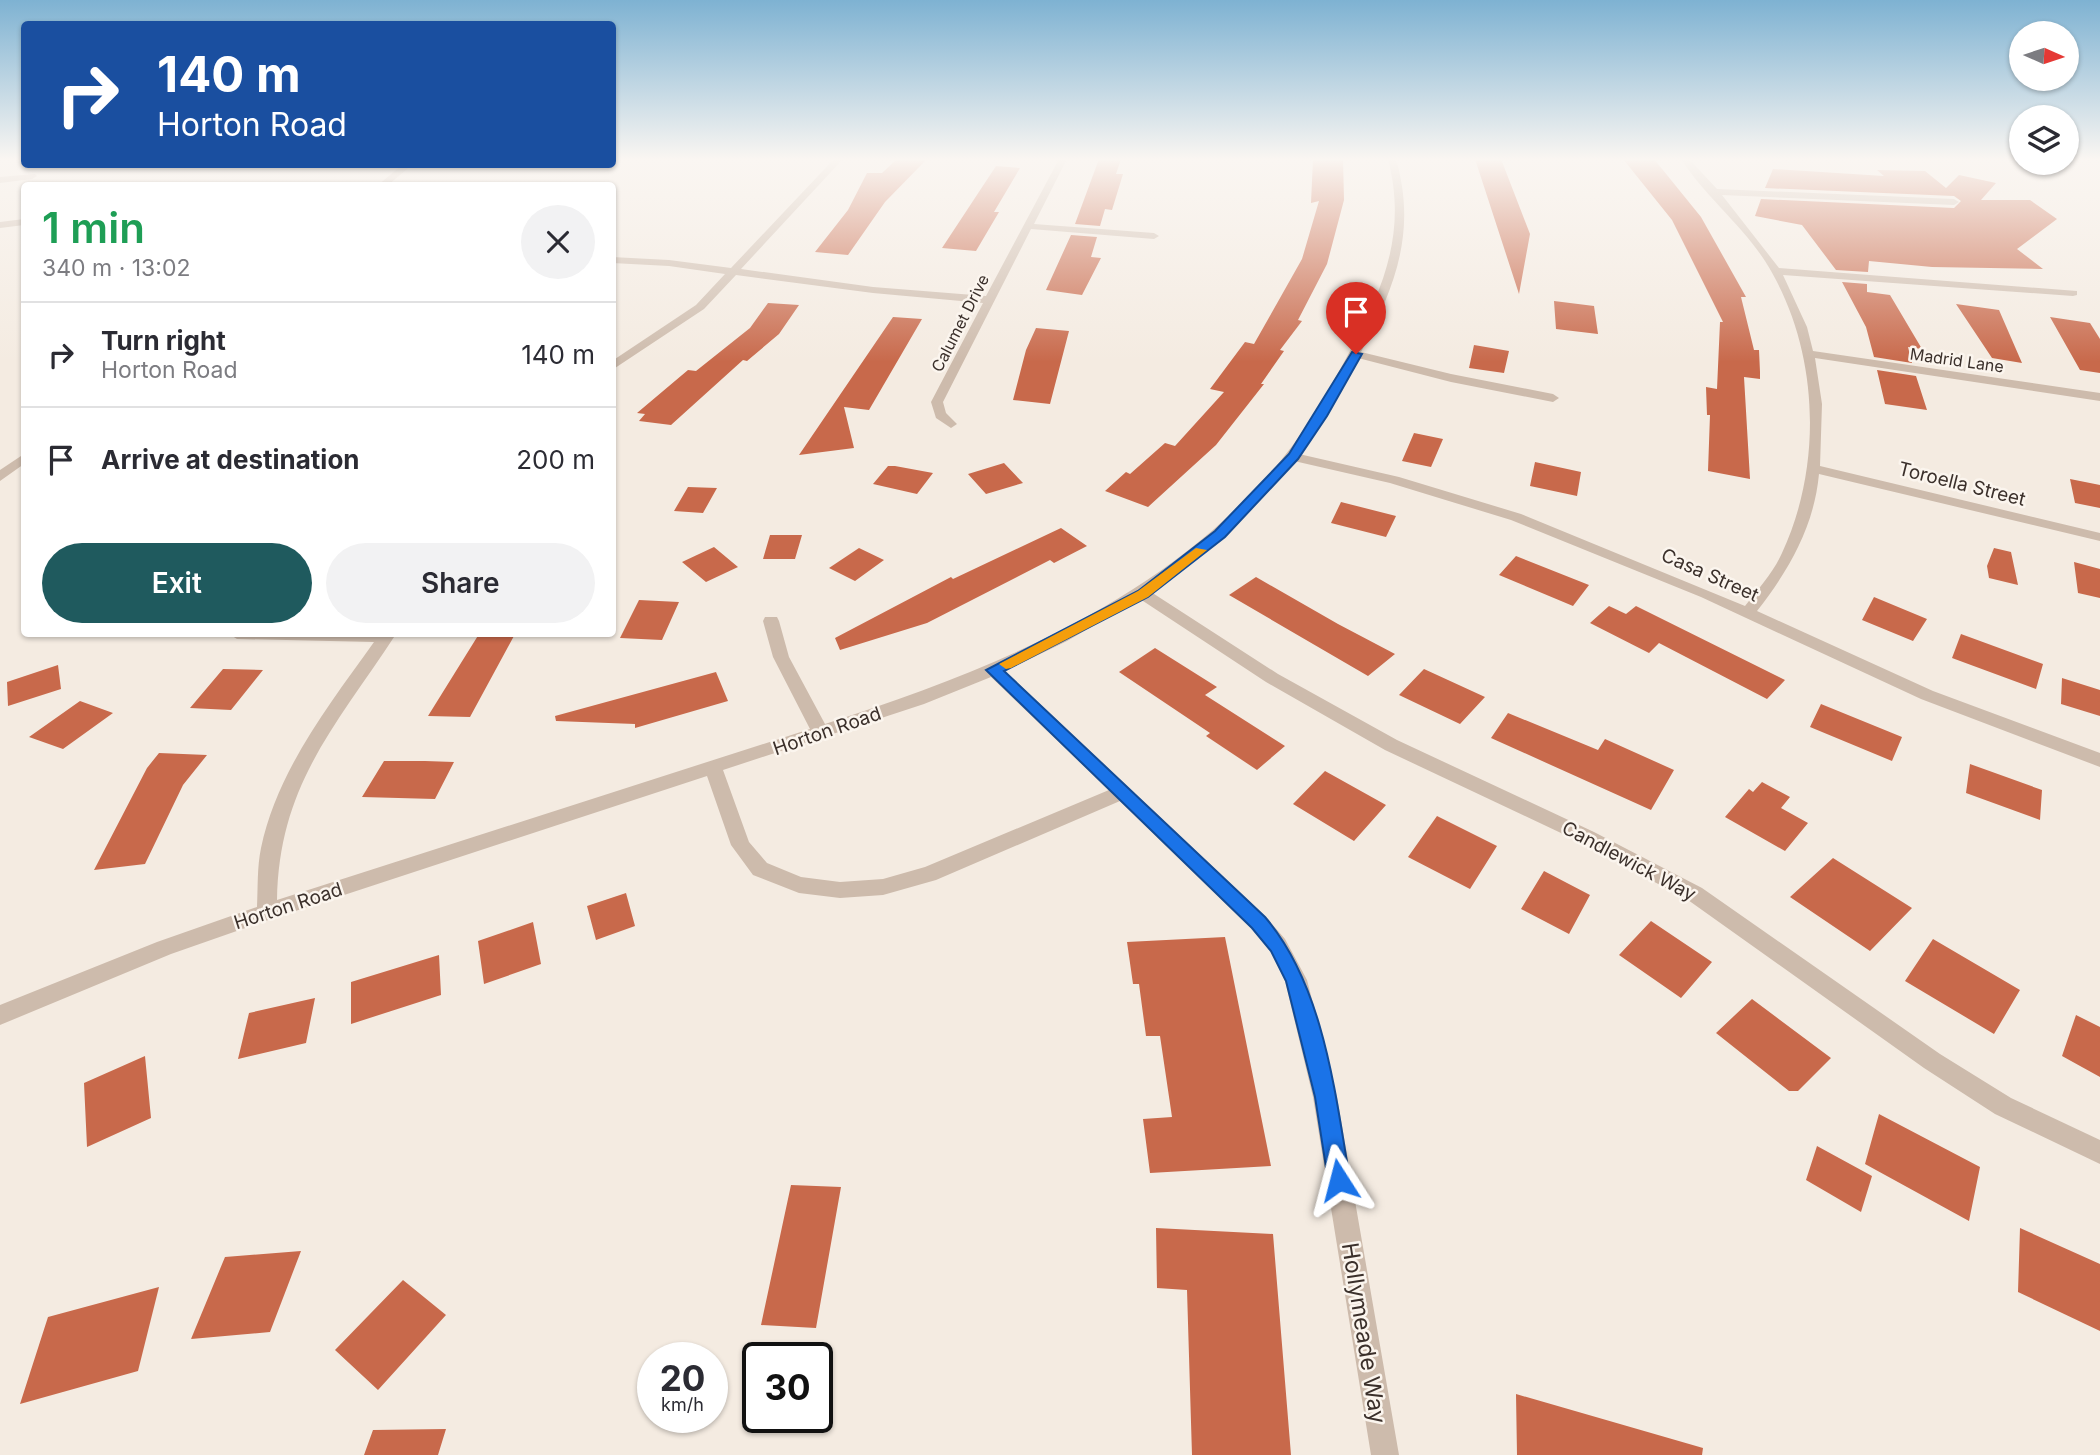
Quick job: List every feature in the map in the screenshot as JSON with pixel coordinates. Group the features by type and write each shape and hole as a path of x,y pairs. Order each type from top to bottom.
{"street":[{"path":"616,364 684,319 736,272 777,227"},
{"name":"Calumet Drive","path":"951,424 941,417 937,402 1027,227"},
{"path":"1038,227 1154,236"},
{"name":"Horton Road","path":"0,1015 164,948 267,912 714,769 918,700 994,670 1143,594 1220,534 1293,457 1321,416 1356,354 1385,289 1402,227"},
{"path":"1741,227 1776,271 1801,322 1809,354 1814,405 1815,469 1807,505 1791,551 1777,575 1748,613"},
{"path":"616,260 736,272 873,290 991,300"},
{"path":"1776,271 2073,293"},
{"path":"1356,354 1451,378 1553,398"},
{"name":"Madrid Lane","path":"1809,354 2100,397"},
{"name":"Casa Street","path":"1293,457 1394,480 1516,517 1604,550 1927,695 2100,760"},
{"path":"0,477 21,460"},
{"name":"Toroella Street","path":"1815,469 2100,537"},
{"name":"Candlewick Way","path":"1143,594 1272,678 1391,746 1487,793 1587,837 1695,894 1940,1067 2003,1106 2100,1152"},
{"path":"771,621 781,657 821,732"},
{"path":"267,912 271,845 284,806 315,743 385,637"},
{"name":"Hollymeade Way","path":"994,670 1258,922 1278,945 1296,980 1325,1097 1385,1455"},
{"path":"714,769 741,845 760,869 799,884 840,890 883,887 929,874 1122,792"}],"building":[{"path":"835,227 868,227 848,255 815,252"},
{"path":"956,227 990,227 976,251 942,248"},
{"path":"1311,227 1337,227 1327,264 1298,320 1302,321 1280,350 1284,351 1261,384 1264,384 1216,445 1148,507 1105,491 1126,472 1130,474 1165,443 1175,446 1224,392 1210,389 1245,342 1254,344 1302,259"},
{"path":"1497,227 1527,227 1530,234 1519,294"},
{"path":"1675,227 1707,227 1746,297 1741,297 1754,350 1759,350 1760,372 1760,379 1744,377 1750,479 1708,471 1710,415 1707,415 1706,387 1717,389 1720,322 1723,322"},
{"path":"1803,227 2046,227 2017,249 2043,269 1932,267 1869,261 1868,272 1836,270"},
{"path":"1071,235 1097,237 1091,257 1101,258 1082,295 1046,290"},
{"path":"1842,282 1867,284 1867,292 1890,295 1922,349 1908,347 1912,363 1874,357 1866,327"},
{"path":"1554,301 1594,306 1598,334 1556,329"},
{"path":"768,303 799,305 779,334 747,361 743,360 671,425 639,421 645,414 637,413 688,370 696,371 750,328"},
{"path":"1956,304 1999,310 2022,363 1992,358"},
{"path":"893,317 922,319 869,410 844,407 854,448 799,455"},
{"path":"2050,317 2090,323 2100,339 2100,373 2080,370"},
{"path":"1036,328 1069,331 1050,404 1013,400 1026,350"},
{"path":"1474,345 1509,351 1504,373 1469,368"},
{"path":"1877,370 1916,376 1927,410 1885,404"},
{"path":"1414,433 1443,439 1431,467 1402,461"},
{"path":"1535,462 1581,472 1577,496 1530,486"},
{"path":"1004,463 1023,483 986,494 968,474"},
{"path":"888,466 933,473 917,494 873,484"},
{"path":"2070,479 2100,485 2100,508 2075,503"},
{"path":"688,487 717,488 703,513 674,511"},
{"path":"1341,502 1396,516 1386,537 1331,523"},
{"path":"1061,528 1087,546 1054,563 1050,560 927,623 840,650 835,638 951,577 953,579"},
{"path":"770,535 802,535 795,559 763,559"},
{"path":"714,547 738,567 706,582 682,562"},
{"path":"859,548 884,560 855,581 829,568"},
{"path":"1994,548 2011,552 2018,585 1989,578 1987,566"},
{"path":"1516,556 1589,585 1573,606 1499,575"},
{"path":"2074,562 2100,569 2100,598 2078,593"},
{"path":"1256,577 1395,654 1368,676 1229,595"},
{"path":"1874,597 1927,619 1913,641 1862,620"},
{"path":"639,600 679,602 662,640 620,638"},
{"path":"1609,606 1626,614 1636,606 1785,680 1767,699 1659,643 1649,653 1590,623"},
{"path":"1961,634 2043,664 2036,689 1952,658"},
{"path":"477,637 513,637 470,717 428,716"},
{"path":"1155,648 1217,687 1205,695 1285,746 1257,770 1206,736 1210,733 1119,672"},
{"path":"58,665 61,689 8,706 7,682"},
{"path":"223,669 263,670 231,710 190,708"},
{"path":"1424,669 1485,697 1460,724 1399,695"},
{"path":"716,672 728,701 635,728 635,724 556,721 555,716"},
{"path":"2062,678 2100,690 2100,716 2061,704"},
{"path":"80,701 113,713 63,749 29,737"},
{"path":"1821,704 1902,737 1892,761 1810,727"},
{"path":"1508,713 1598,750 1605,739 1674,770 1651,810 1491,738"},
{"path":"159,753 207,755 183,785 145,864 94,870 147,768"},
{"path":"384,761 454,762 435,799 362,797"},
{"path":"1970,764 2042,790 2040,820 1966,793"},
{"path":"1325,771 1386,805 1354,841 1293,804"},
{"path":"1762,782 1790,797 1781,808 1808,823 1785,851 1725,817 1749,789 1753,792"},
{"path":"1437,816 1497,846 1470,889 1408,857"},
{"path":"1833,858 1912,908 1870,951 1790,897"},
{"path":"1544,871 1590,895 1569,934 1521,909"},
{"path":"626,893 635,926 596,940 587,906"},
{"path":"1651,921 1712,962 1681,998 1619,955"},
{"path":"533,922 541,964 484,984 478,941"},
{"path":"1225,937 1271,1166 1150,1173 1143,1119 1172,1117 1160,1036 1146,1036 1139,984 1133,984 1127,942"},
{"path":"1933,939 2020,990 1994,1034 1905,981"},
{"path":"439,955 441,995 351,1024 351,982"},
{"path":"315,998 306,1043 238,1059 249,1013"},
{"path":"1752,999 1831,1058 1798,1091 1789,1091 1716,1033"},
{"path":"2076,1015 2100,1027 2100,1077 2062,1056"},
{"path":"145,1056 151,1118 87,1147 84,1083"},
{"path":"1879,1114 1980,1167 1969,1221 1865,1164"},
{"path":"1817,1146 1872,1176 1861,1212 1806,1180"},
{"path":"791,1185 841,1187 816,1328 761,1325"},
{"path":"1156,1228 1273,1234 1291,1455 1192,1455 1187,1290 1157,1288"},
{"path":"2020,1228 2100,1264 2100,1331 2018,1292"},
{"path":"301,1251 270,1332 191,1339 225,1257"},
{"path":"403,1280 446,1315 378,1390 335,1350"},
{"path":"159,1287 138,1371 20,1404 48,1317"},
{"path":"1516,1394 1703,1448 1702,1455 1517,1455"},
{"path":"446,1429 438,1455 364,1455 373,1430"}],"slow traffic":[{"path":"1006,664 1054,642 1143,594 1201,550"}],"route":[{"path":"1339,1180 1325,1097 1296,980 1278,945 1258,922 994,670 1054,642 1143,594 1220,534 1293,457 1321,416 1356,354"}]}
